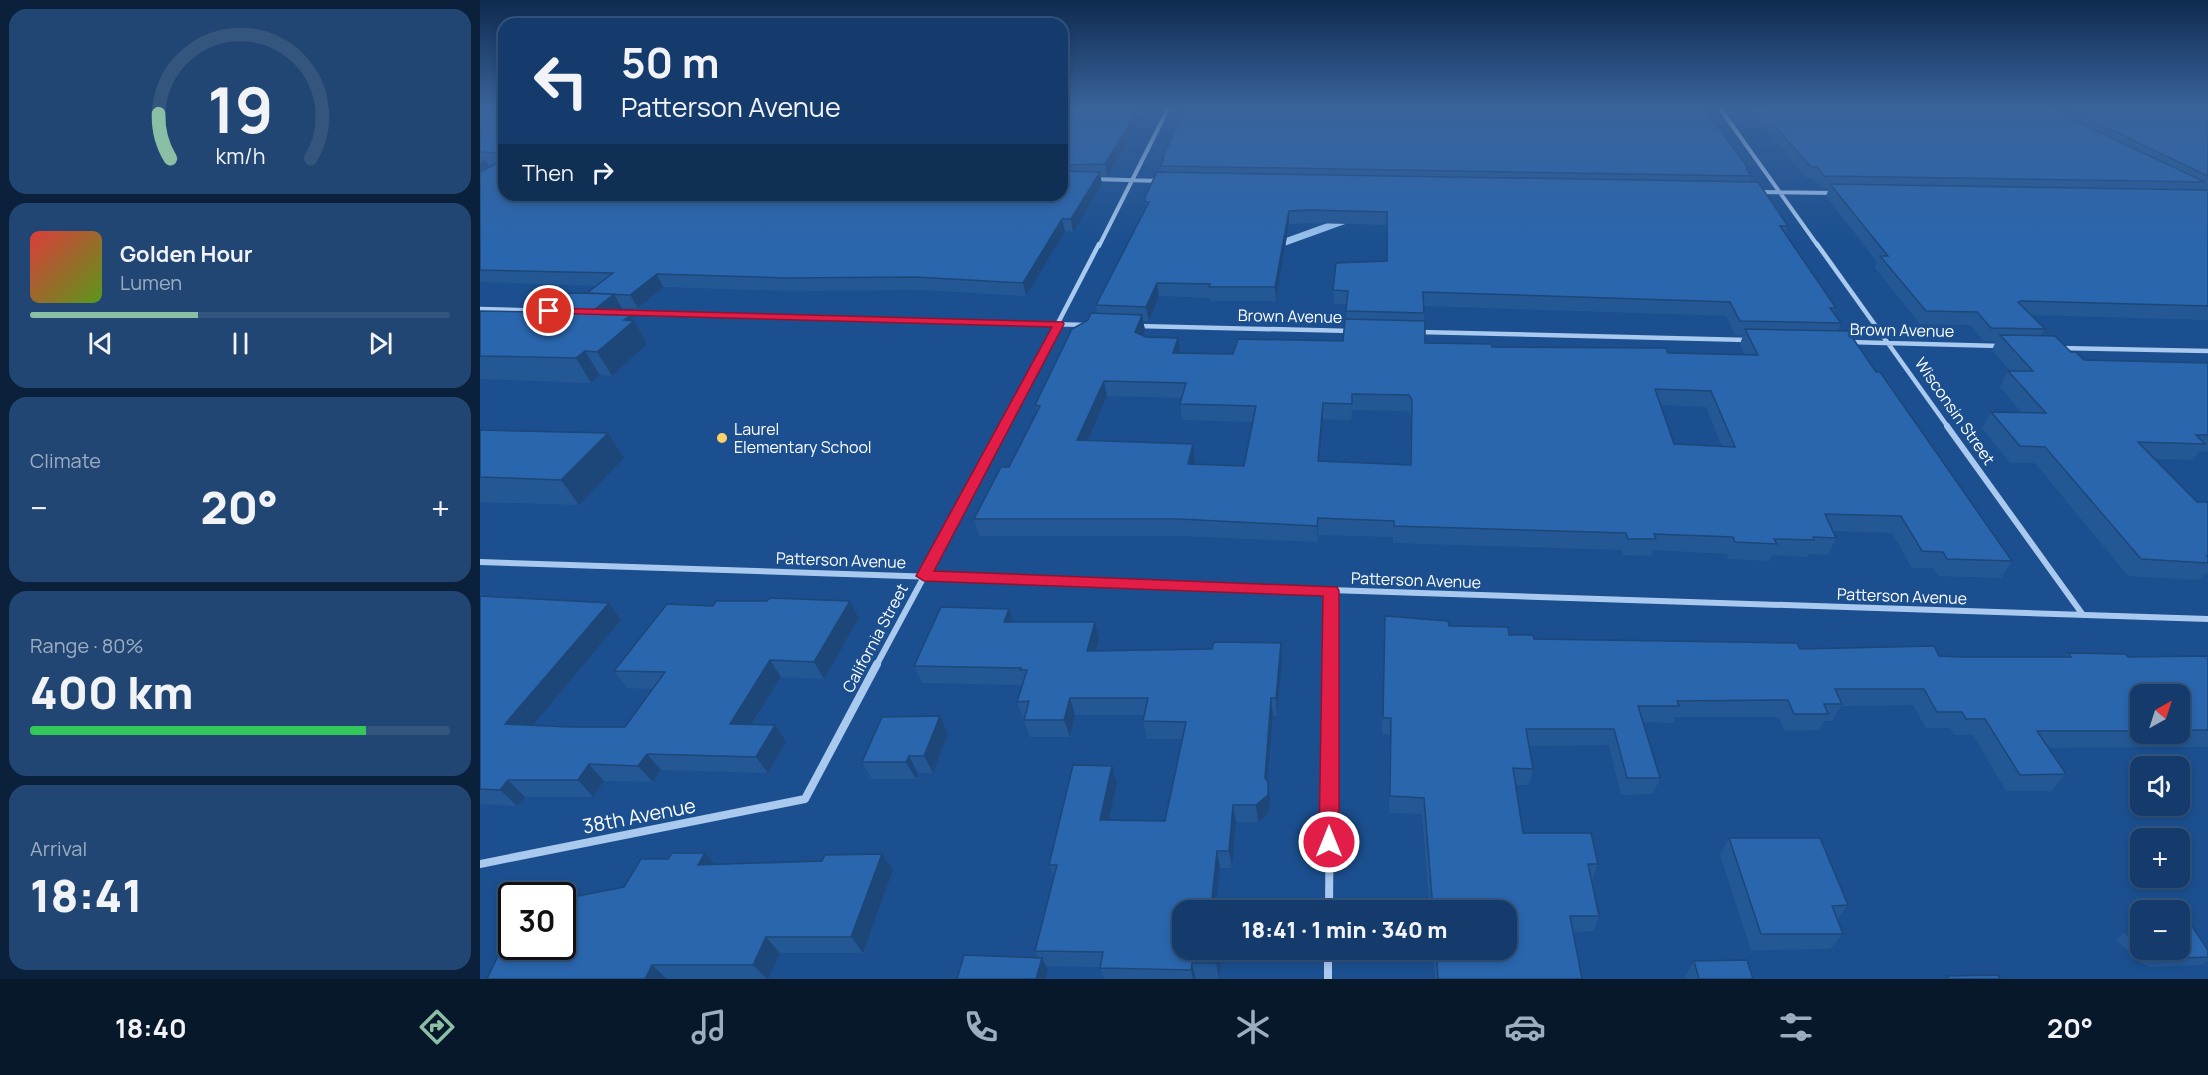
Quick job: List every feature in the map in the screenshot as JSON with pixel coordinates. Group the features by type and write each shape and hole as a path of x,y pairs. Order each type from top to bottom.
{"street":[{"name":"California Street","path":"805,799 1059,324 1146,153"},
{"name":"Wisconsin Street","path":"1752,153 2084,615"},
{"path":"1085,179 1167,181"},
{"path":"1757,192 1840,193"},
{"path":"480,309 563,311"},
{"path":"610,312 1095,325"},
{"name":"Brown Avenue","path":"1130,326 1356,331"},
{"path":"1415,332 1760,340"},
{"name":"Brown Avenue","path":"1843,342 2008,346"},
{"path":"2055,348 2208,351"},
{"name":"Patterson Avenue","path":"480,562 2208,620"},
{"path":"1329,900 1331,591"},
{"name":"38th Avenue","path":"480,864 805,799"},
{"path":"1328,960 1328,979"}],"building":[{"path":"1068,153 1112,153 1105,164 1068,165"},
{"path":"1165,153 1737,153 1751,176 1161,166 1164,159 1162,159"},
{"path":"1798,153 2143,153 2205,182 1824,176 1817,167 1811,167"},
{"path":"2159,153 2208,153 2208,176"},
{"path":"498,163 498,201 1068,201 1068,171 1100,172 1071,219 1062,219 1023,283 915,277 786,278 657,274 630,295 587,293 613,273 480,270 480,172"},
{"path":"1157,172 1758,182 1788,226 1780,226 1836,308 1830,308 1841,323 1740,321 1730,302 1423,292 1424,313 1346,311 1348,291 1333,290 1336,263 1387,261 1387,212 1310,210 1289,211 1275,287 1209,287 1210,284 1157,283 1146,307 1096,305 1149,202 1145,202 1145,197"},
{"path":"1830,184 2208,190 2208,306 2018,302 2045,329 1991,328 1977,312 1926,311 1880,256 1888,256"},
{"path":"569,293 614,294 589,314 631,315 624,320 634,321 597,352 585,351 576,358 480,356 480,311 543,312"},
{"path":"1091,313 1142,315 1135,332 1146,337 1178,338 1173,353 1233,354 1238,339 1343,341 1345,319 1425,321 1425,343 1491,344 1492,347 1666,348 1668,353 1758,355 1745,329 1848,331 1876,372 1880,372 2012,561 1947,559 1943,552 1922,551 1901,516 1825,514 1836,538 1774,539 1777,544 1735,542 1733,537 1654,534 1656,539 1628,539 1626,533 1394,526 1394,521 1318,518 1317,526 1179,519 974,519 1001,467 1009,467 1040,406 1035,405 1072,329 1088,320","holes":["1104,381 1186,383 1180,404 1256,406 1244,466 1188,464 1193,444 1077,440","1655,389 1711,391 1735,447 1674,444","1352,394 1409,395 1412,400 1411,465 1318,461 1323,403 1352,404"]},
{"path":"2000,335 2055,336 2071,352 2076,352 2084,360 2208,363 2208,435 2196,435 2205,444 2138,442 2197,502 2208,502 2208,563 2141,559 2045,447 2020,446 1991,412 2046,413 2008,371 2033,371"},
{"path":"480,430 608,433 561,480 480,477"},
{"path":"480,596 609,603 505,724 570,727 625,727 665,672 614,671 667,604 713,606 716,601 767,601 770,598 850,601 814,662 770,660 730,724 775,725 756,757 647,754 638,766 589,764 578,780 508,780 500,790 480,789"},
{"path":"941,607 1009,609 1004,622 1095,622 1087,651 1212,649 1214,642 1281,643 1276,698 1271,698 1265,778 1268,782 1268,795 1256,805 1233,805 1229,851 1217,851 1212,900 1172,900 1172,960 1216,960 1216,963 1192,963 1191,970 1100,968 1103,952 1035,951 1057,865 1049,865 1073,765 1112,766 1100,820 1165,821 1186,722 1143,721 1148,698 1070,698 1064,720 1024,720 1029,701 1017,702 1027,670 914,666"},
{"path":"1385,616 1448,621 1449,626 1508,627 1509,635 1533,635 1534,639 1797,643 1800,649 1934,646 1939,656 1961,657 2071,657 2068,653 2125,654 2128,657 2208,656 2208,730 2190,730 2190,684 2130,684 2130,731 2037,731 2066,774 2020,775 1985,719 1966,719 1962,712 1937,712 1924,689 1835,689 1842,704 1824,704 1828,714 1794,714 1788,700 1677,701 1679,706 1638,706 1660,778 1627,778 1614,729 1526,729 1533,769 1513,768 1523,833 1591,833 1598,864 1588,864 1599,916 1570,916 1582,979 1438,979 1437,960 1517,960 1517,900 1432,900 1424,798 1390,796 1391,718 1383,718"},
{"path":"940,716 924,756 909,756 906,762 862,762 882,717"},
{"path":"1729,838 1820,838 1848,905 1832,906 1843,934 1761,934"},
{"path":"672,853 705,853 698,865 822,861 825,855 882,854 851,937 766,937 753,965 652,965 645,979 487,979 498,956 498,960 576,960 576,896 624,887 641,859 668,859"},
{"path":"2190,923 2208,950 2208,957 2190,958"},
{"path":"964,955 1042,958 1036,979 957,979"},
{"path":"1747,960 1753,979 1699,979 1694,961"},
{"path":"1998,975 2000,979 1949,979 1947,976"}],"waterway":[{"path":"1274,246 1346,220"},
{"path":"1273,246 1278,244"}],"place":[{"name":"Laurel Elementary School","path":"722,438"}],"route":[{"path":"549,311 1059,324 924,576 1331,591 1329,842"}]}
